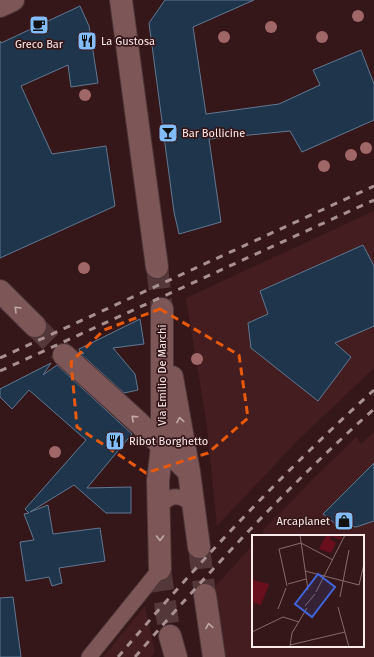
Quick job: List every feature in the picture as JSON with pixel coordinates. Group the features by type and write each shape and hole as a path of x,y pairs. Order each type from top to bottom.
{"street":[{"path":"0,6 13,0"},
{"path":"121,0 157,267"},
{"path":"0,291 35,326"},
{"name":"Via Emilio De Marchi","path":"160,569 158,481 162,446 162,309 169,361 189,472 199,547"},
{"path":"64,355 139,423 189,472"},
{"path":"205,595 214,657"},
{"path":"170,636 176,657"}],"lane":[{"path":"159,506 170,498 176,497 188,500 194,506"},
{"name":"Via Emilio De Marchi","path":"90,657 160,569"}],"highlighted area":[{"path":"160,309 239,355 248,418 208,453 146,473 77,427 71,362 104,330"}],"shaded area":[{"path":"374,211 374,368 298,440 217,526 207,427 186,298"},
{"path":"374,432 374,657 217,657 209,593 252,546 252,647 364,647 364,535 263,535 264,533 262,531 356,437 361,444"},
{"path":"145,606 155,652 151,657 103,657"}],"building":[{"path":"165,0 254,0 193,27 206,114 279,104 320,85 313,70 361,50 374,84 374,120 302,152 290,131 209,139 221,222 179,234 174,212 149,23"},
{"path":"80,6 89,26 98,83 71,87 68,65 21,86 52,154 106,146 115,206 0,258 0,41 1,43"},
{"path":"363,245 374,266 374,326 335,343 351,357 318,401 251,348 248,323 268,314 260,291"},
{"path":"140,319 144,344 113,348 135,374 138,390 124,393 81,354 84,353 80,353 79,349"},
{"path":"51,363 43,375 57,365 132,434 87,488 131,487 131,513 106,513 74,485 30,512 48,505 53,534 100,528 105,561 59,568 62,583 52,586 49,577 26,581 20,542 34,540 24,514 29,513 25,509 86,440 29,390 12,409 0,397 0,389"},
{"path":"374,463 374,521 356,527 336,524 323,514"},
{"path":"13,597 21,657 0,657 0,598"}],"tunnel":[{"path":"157,267 162,309"},
{"path":"35,326 64,355"},
{"path":"199,547 205,595"},
{"path":"160,569 170,636"}],"railway":[{"path":"0,358 374,186"},
{"path":"0,371 374,200"},
{"path":"118,657 179,587 242,519 306,454 374,390"},
{"path":"135,657 250,529 280,498 374,409"}],"place":[{"name":"Greco Bar","path":"39,25"},
{"name":"La Gustosa","path":"87,41"},
{"name":"Bar Bollicine","path":"168,133"},
{"name":"Ribot Borghetto","path":"115,441"},
{"name":"Arcaplanet","path":"344,521"}]}
